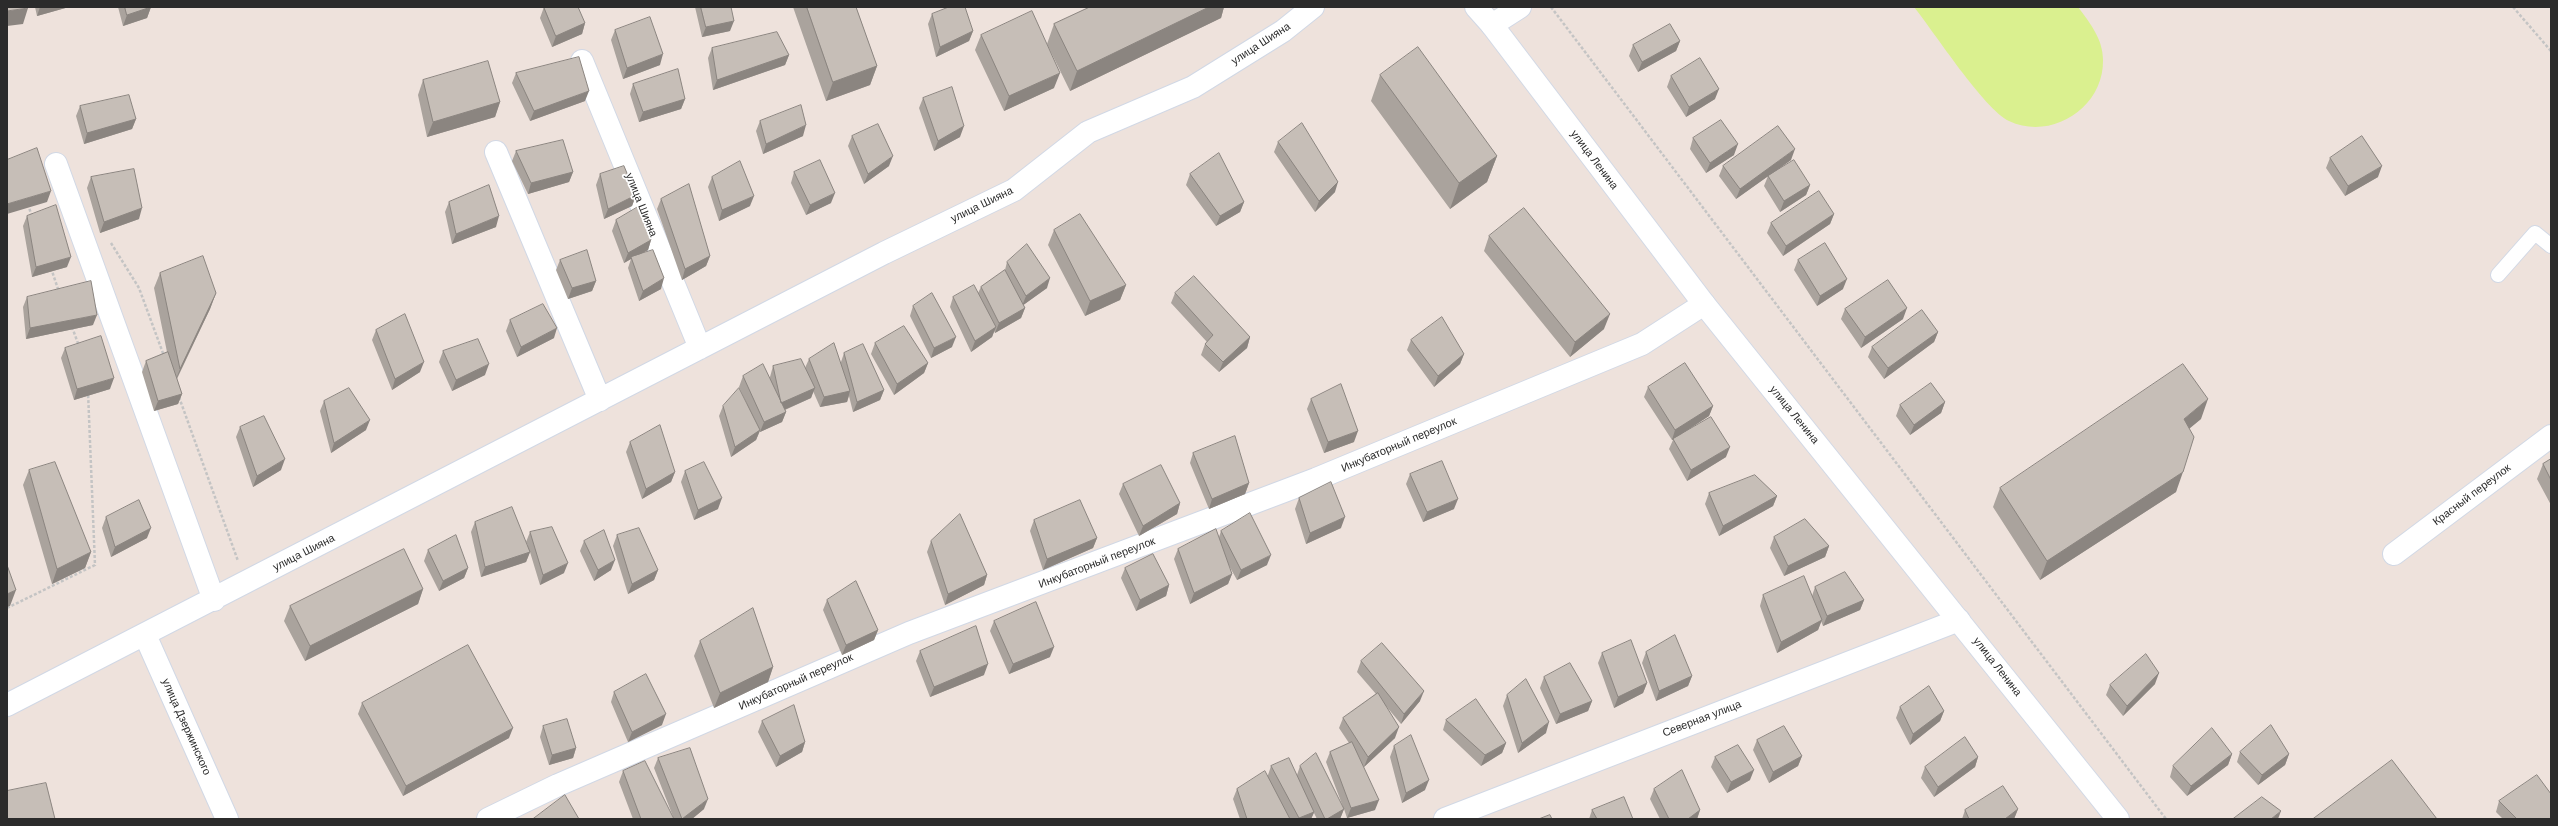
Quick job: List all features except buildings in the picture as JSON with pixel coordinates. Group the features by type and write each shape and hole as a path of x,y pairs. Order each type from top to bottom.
{"street":[{"name":"улица Шияна","path":"7,705 214,600 884,253 1014,190 1088,132 1193,87 1283,31 1314,7"},
{"name":"улица Ленина","path":"1476,7 1492,25 1704,304 2118,819"},
{"path":"1492,25 1520,7"},
{"name":"улица Шияна","path":"582,62 700,348"},
{"path":"496,152 600,400"},
{"path":"56,164 214,600"},
{"name":"Инкубаторный переулок","path":"488,819 558,785 909,633 1316,479 1642,344 1704,304"},
{"name":"Красный переулок","path":"2394,554 2551,436"},
{"name":"Северная улица","path":"1445,819 1959,620"},
{"name":"улица Дзержинского","path":"145,635 227,819"}],"lane":[{"path":"2498,275 2535,233 2551,246"}],"path":[{"path":"1551,7 2166,819"},
{"path":"2513,7 2551,50"},
{"path":"33,198 27,202 35,225"},
{"path":"110,241 139,288 166,362"},
{"path":"48,262 62,300"},
{"path":"70,322 81,352"},
{"path":"7,608 95,565 88,391"},
{"path":"177,391 240,568"}],"green space":[{"path":"1914,7 2078,7 2095,32 2101,45 2103,60 2101,77 2095,93 2085,106 2072,116 2057,123 2042,127 2025,126 2009,121 1986,102"}]}
